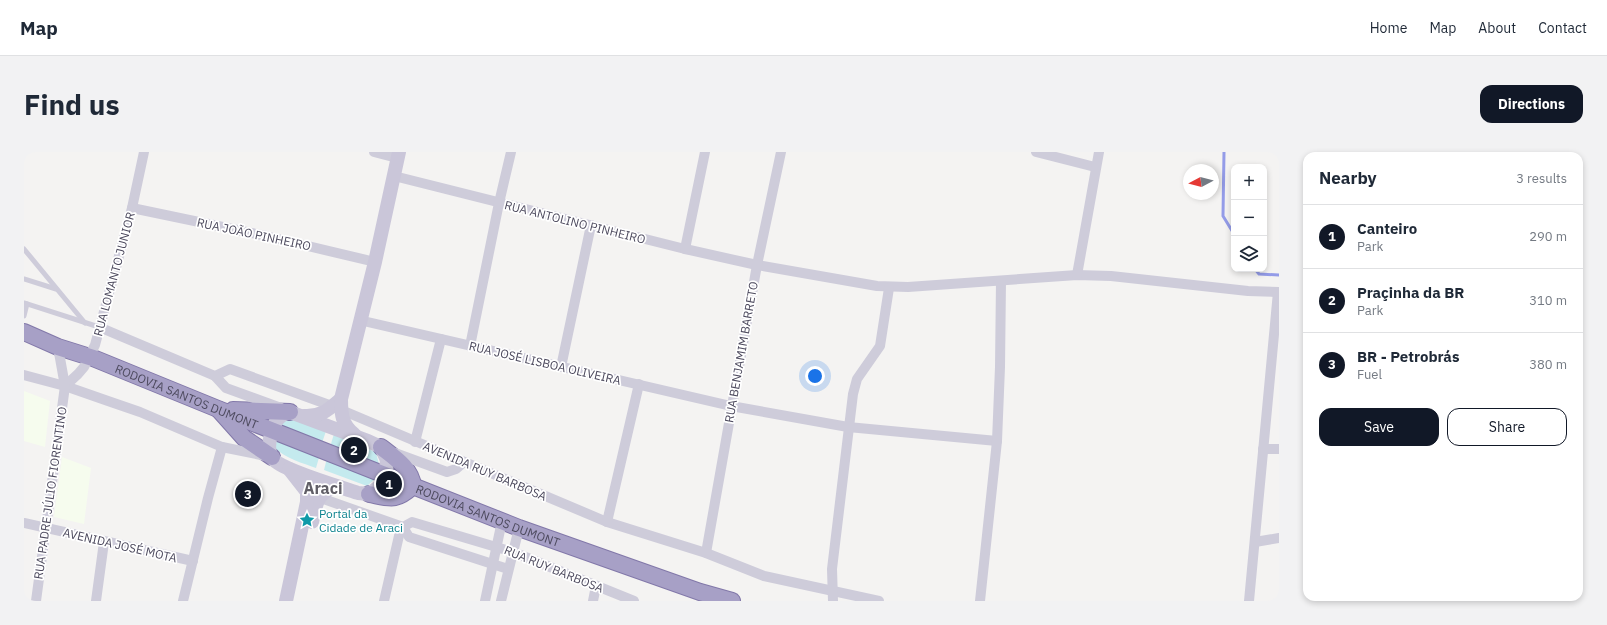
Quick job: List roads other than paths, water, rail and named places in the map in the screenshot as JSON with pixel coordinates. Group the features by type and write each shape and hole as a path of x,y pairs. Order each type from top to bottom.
{"highway":[{"name":"RODOVIA SANTOS DUMONT","path":"24,332 58,347 90,357 519,528 700,592 732,601"},
{"path":"218,409 296,414"},
{"path":"218,409 244,438 272,457"},
{"path":"369,494 397,497 404,495 413,486 412,480 403,466 381,447"}],"main road":[{"path":"355,435 348,430 344,424 338,405 375,262 398,155"},
{"path":"296,414 355,435 381,447 387,460 384,475 380,486 369,494 358,493 289,469 275,461 270,453 269,443 272,430 278,418 296,414 315,416 338,405"},
{"path":"289,469 313,495 313,516 295,601"},
{"path":"286,601 305,518 307,502 313,495 332,487 340,486"}],"street":[{"name":"RUA LOMANTO JUNIOR","path":"65,386 78,374 90,357 132,208 144,152"},
{"path":"374,152 398,155"},
{"path":"470,346 511,152"},
{"path":"685,249 706,152"},
{"name":"RUA BENJAMIM BARRETO","path":"706,553 757,265 781,152"},
{"path":"1036,152 1095,167"},
{"path":"1077,275 1095,167 1099,152"},
{"name":"RUA ANTOLINO PINHEIRO","path":"394,176 685,249 757,265 889,288 1077,275 1162,280 1209,287 1278,292"},
{"name":"RUA JOÃO PINHEIRO","path":"132,208 266,236 375,262"},
{"path":"561,367 591,225"},
{"path":"980,601 997,441 1001,281"},
{"path":"833,596 832,569 854,386 860,374 874,356 881,342 889,288"},
{"path":"1250,601 1278,292"},
{"name":"RUA JOSÉ LISBOA OLIVEIRA","path":"359,320 731,406 848,427 997,441"},
{"path":"99,328 215,376 226,388 296,414"},
{"path":"415,442 441,339"},
{"name":"RUA PADRE JÚLIO FIORENTINO","path":"36,601 65,386 58,347"},
{"name":"AVENIDA RUY BARBOSA","path":"215,376 230,368 338,405 415,442 607,522 706,553 764,576 833,596 879,601"},
{"path":"24,375 65,386 140,412 222,447 272,457"},
{"path":"607,522 639,384"},
{"path":"183,601 222,447"},
{"path":"381,447 447,472 456,470 464,462"},
{"path":"1263,449 1279,449"},
{"path":"313,495 402,527 408,538 508,569"},
{"path":"485,601 502,521"},
{"name":"RUA RUY BARBOSA","path":"402,527 412,522 497,546 634,601"},
{"name":"AVENIDA JOSÉ MOTA","path":"24,523 193,561"},
{"path":"384,601 402,527"},
{"path":"501,601 519,528"},
{"path":"1255,542 1279,538"},
{"path":"96,601 104,542"},
{"path":"593,601 596,586"}],"lane":[{"path":"24,249 85,323"},
{"path":"24,279 57,290"},
{"path":"24,316 26,304 99,328"}],"waterway":[{"path":"1224,152 1223,216 1231,229"},
{"path":"1257,272 1259,274 1279,275"}],"place":[{"name":"Praçinha da BR","path":"354,450"},
{"name":"Canteiro","path":"389,484"},
{"name":"BR - Petrobrás","path":"248,494"},
{"name":"Portal da Cidade de Araci","path":"307,520"}],"district":[{"name":"Araci","path":"323,488"}]}
